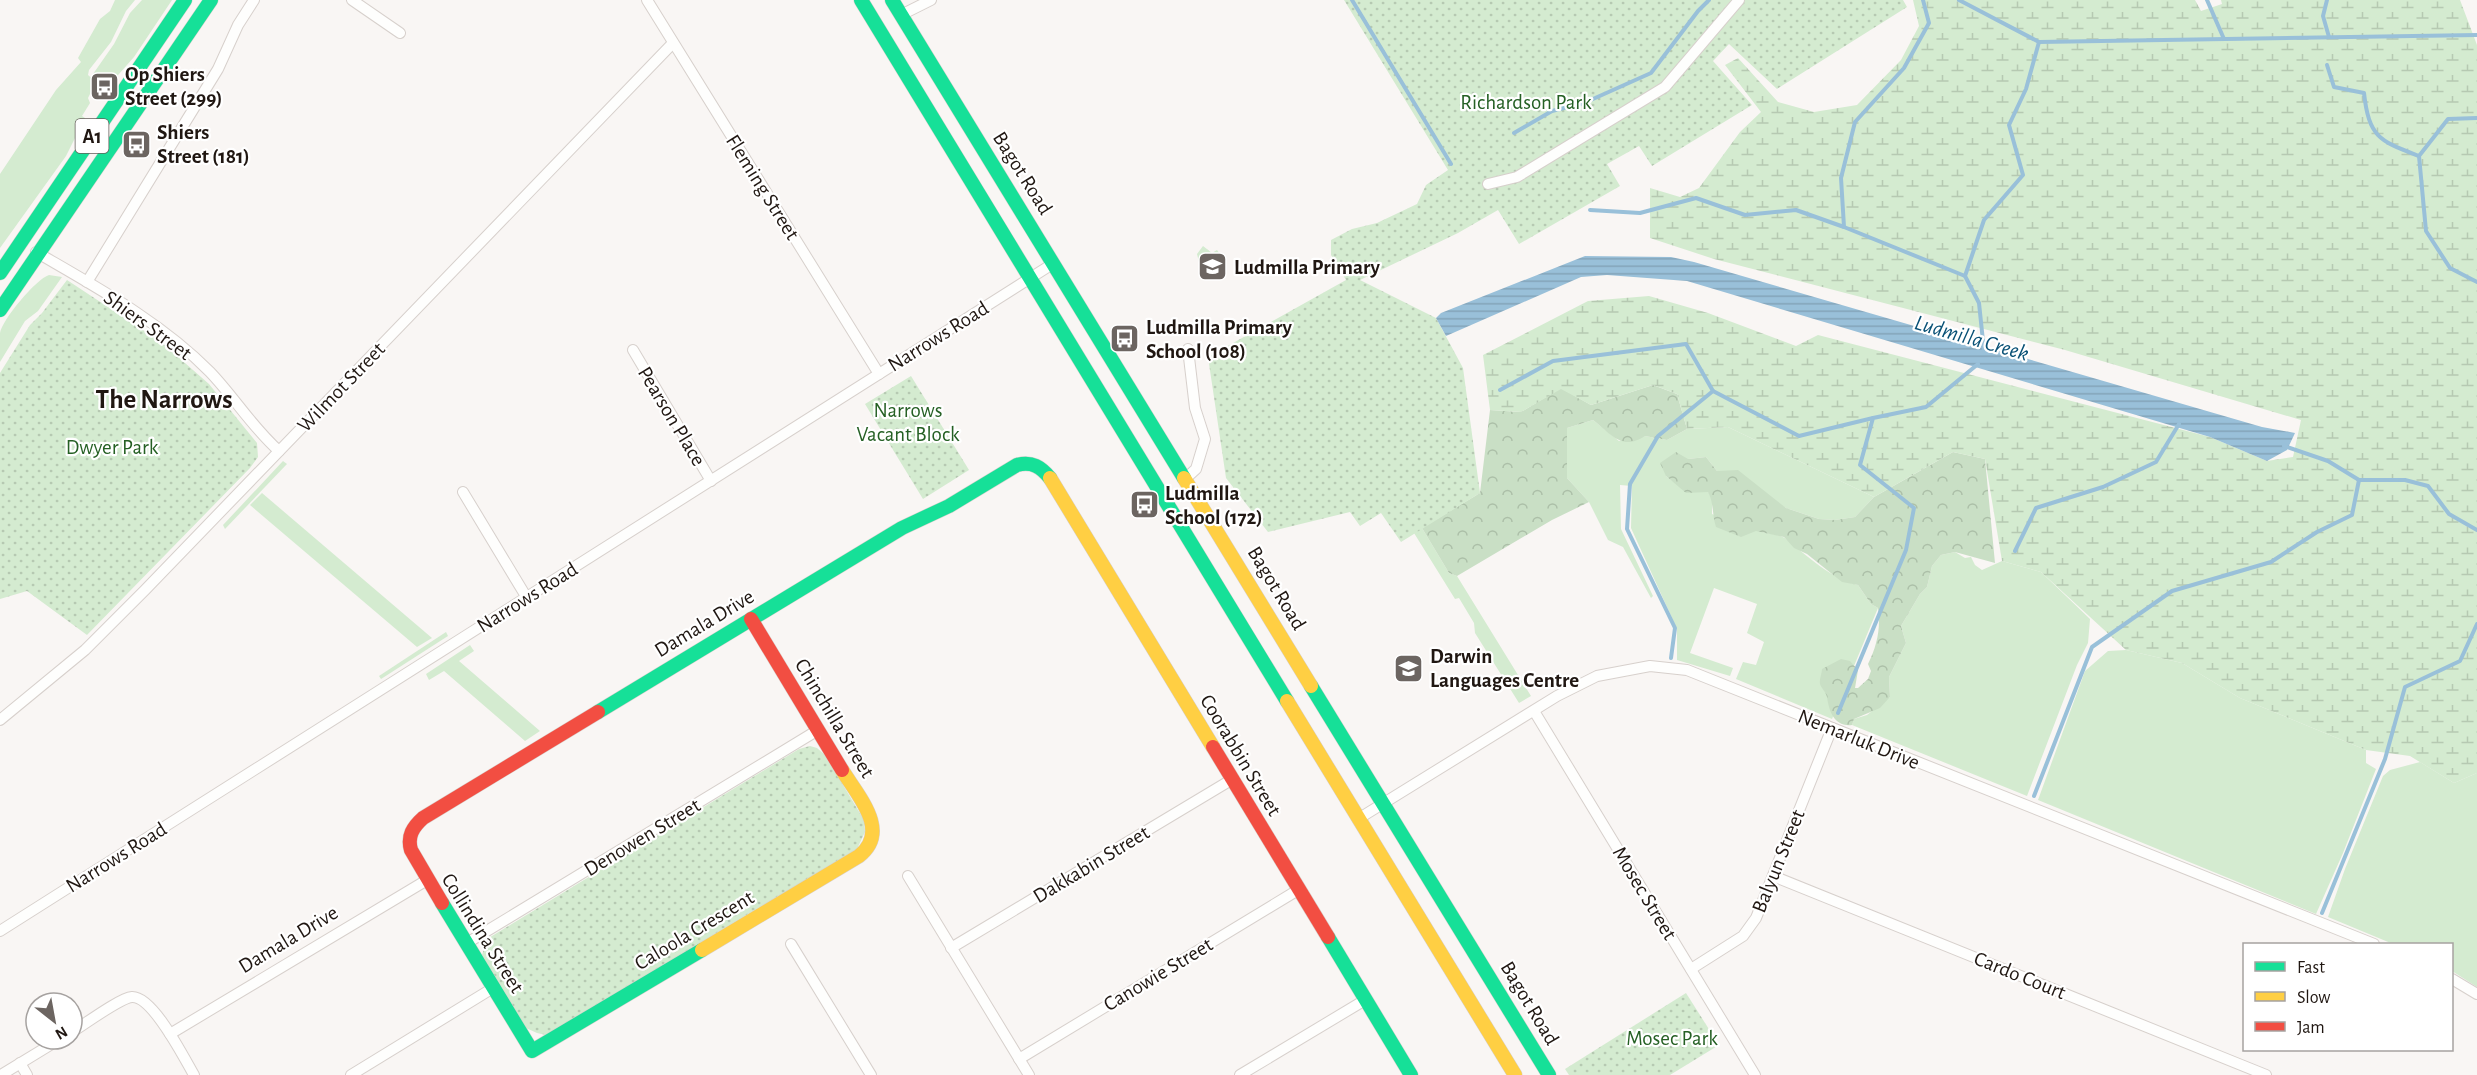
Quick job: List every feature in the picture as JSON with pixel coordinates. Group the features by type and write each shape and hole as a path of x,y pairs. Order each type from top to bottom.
{"main road":[{"name":"A1","path":"0,273 184,0"},
{"name":"A1","path":"0,310 211,0"},
{"path":"856,0 870,15"},
{"path":"861,0 1515,1075"},
{"name":"Bagot Road","path":"892,0 1549,1075"},
{"name":"Damala Drive","path":"410,833 423,818 902,528 949,506 1017,465 1029,462"},
{"name":"Coorabbin Street","path":"1029,462 1043,469 1050,478 1411,1075"},
{"name":"Chinchilla Street","path":"751,619 871,818 874,830 873,840"},
{"name":"Collindina Street","path":"410,833 410,850 426,880 532,1051"},
{"name":"Caloola Crescent","path":"532,1051 859,856 868,849 873,840"}],"street":[{"path":"87,282 218,69 238,25 254,0"},
{"path":"352,0 400,33"},
{"name":"Fleming Street","path":"647,0 879,374"},
{"path":"901,15 931,0"},
{"path":"1488,184 1517,177 1665,87 1740,0"},
{"name":"Wilmot Street","path":"0,720 85,650 672,43"},
{"name":"Shiers Street","path":"21,243 87,282 167,335 210,372 252,425 279,451"},
{"name":"Narrows Road","path":"0,931 1054,263"},
{"path":"1185,479 1196,469 1205,439 1195,408 1188,349"},
{"name":"Pearson Place","path":"633,350 711,481"},
{"path":"463,492 527,598"},
{"name":"Nemarluk Drive","path":"1358,819 1534,711 1597,676 1650,666 1669,667 1687,670 2369,943"},
{"name":"Mosec Street","path":"1534,711 1755,1075"},
{"name":"Balyun Street","path":"1691,969 1743,936 1750,928 1832,728"},
{"name":"Denowen Street","path":"467,943 818,730"},
{"name":"Dakkabin Street","path":"951,948 1231,780"},
{"path":"908,876 1029,1075"},
{"name":"Cardo Court","path":"1773,876 2266,1075"},
{"name":"Damala Drive","path":"170,1034 426,880"},
{"name":"Canowie Street","path":"1019,1059 1298,890"},
{"path":"791,944 871,1075"},
{"path":"2453,980 2477,994"},
{"path":"351,1075 493,988"},
{"path":"84,1024 123,1000 134,997 144,999 170,1034 194,1075"},
{"path":"1240,1075 1365,1000"},
{"path":"1,1075 40,1051"},
{"path":"21,1063 27,1075"}],"green space":[{"path":"115,0 135,0 126,11 111,42 89,70 88,75 96,82 88,98 90,103 82,116 85,118 66,156 0,248 0,174 56,90 81,62 78,58 100,19 110,11"},
{"path":"142,0 172,0 134,57 111,83 93,74 114,44 130,13"},
{"name":"Richardson Park","path":"1344,0 1903,0 1907,7 1777,89 1729,44 1713,61 1752,105 1652,166 1639,146 1607,164 1620,186 1519,244 1498,210 1458,233 1360,280 1436,318 1463,368 1480,493 1401,542 1381,513 1360,526 1350,512 1268,532 1226,478 1208,357 1346,280 1331,255 1331,240 1352,229 1377,223 1417,204 1426,185 1448,170"},
{"path":"1913,0 2195,0 2201,11 2222,4 2221,0 2460,0 2477,45 2477,773 2454,783 2410,756 2366,750 2240,698 2182,663 2126,650 2041,572 2002,561 1985,459 1953,452 1874,497 1728,427 1687,429 1677,394 1653,385 1591,405 1561,389 1521,412 1490,410 1483,355 1588,301 1649,296 1708,313 1796,346 1818,335 2210,437 2267,461 2293,457 2301,420 2065,350 1714,259 1650,238 1650,188 1680,197 1699,188 1740,132 1761,112 1725,65 1738,58 1778,102 1814,112 1857,105 1901,60 1919,26"},
{"path":"1203,246 1212,253 1217,250 1224,260 1210,269 1199,262 1197,254"},
{"path":"49,275 62,277 38,311 25,321 0,362 2,327 28,292"},
{"name":"Dwyer Park","path":"67,280 161,342 209,384 257,443 258,457 250,468 87,635 27,591 0,599 0,373 30,325"},
{"name":"Narrows Vacant Block","path":"911,376 969,470 923,499 865,404"},
{"path":"1653,385 1677,394 1687,429 1667,440 1645,436 1630,442 1612,436 1593,420 1567,428 1567,478 1589,502 1552,520 1457,576 1449,573 1422,528 1480,493 1490,410 1521,412 1561,388 1591,405"},
{"path":"1593,420 1619,441 1645,436 1667,440 1687,429 1728,427 1874,497 1855,517 1835,520 1819,519 1786,508 1717,471 1706,457 1688,459 1666,476 1686,488 1702,492 1708,491 1712,500 1712,514 1783,537 1839,578 1858,585 1871,604 1878,608 1832,719 1736,679 1743,662 1756,665 1764,642 1747,633 1757,604 1714,588 1690,653 1733,668 1730,676 1677,660 1677,629 1631,528 1632,486 1620,485 1621,529 1653,596 1651,598 1623,547 1608,540 1589,502 1567,478 1567,428"},
{"path":"1676,452 1688,459 1706,457 1717,471 1738,470 1786,508 1819,519 1835,520 1855,517 1874,497 1953,452 1985,459 1995,563 1955,552 1941,555 1932,566 1927,587 1920,594 1901,626 1906,643 1889,677 1890,697 1880,708 1854,719 1852,725 1846,725 1837,721 1831,713 1820,684 1822,669 1841,659 1850,661 1858,670 1855,688 1868,679 1871,671 1868,664 1879,630 1878,608 1871,604 1858,585 1842,582 1807,554 1794,548 1784,537 1756,531 1741,537 1716,527 1708,492 1686,493 1666,476 1660,463"},
{"path":"283,461 287,464 225,529 223,525"},
{"path":"262,493 432,638 417,647 250,505"},
{"path":"1422,528 1449,573 1457,576 1531,696 1519,703 1475,633 1474,623 1459,598 1455,599 1414,533"},
{"path":"1955,552 1965,558 1971,557 1975,565 1982,570 2002,561 2041,572 2090,619 2088,643 2077,665 2027,796 1852,725 1854,719 1867,715 1890,697 1889,677 1906,643 1901,626 1920,594 1927,587 1932,566 1941,555"},
{"path":"446,632 448,636 381,679 379,676"},
{"path":"470,645 474,651 459,661 540,731 525,741 444,671 429,680 426,674"},
{"path":"2126,650 2182,663 2240,698 2366,750 2366,763 2376,769 2316,914 2038,800 2085,671 2108,651"},
{"path":"810,746 817,748 825,755 864,820 865,832 857,849 546,1035 526,1028 482,955 487,939 799,749"},
{"path":"2420,762 2454,783 2477,773 2477,987 2453,972 2453,943 2391,943 2328,917 2383,776 2390,770"},
{"name":"Mosec Park","path":"1686,993 1719,1045 1670,1075 1569,1075 1565,1069"}],"water":[{"path":"1585,256 1671,257 1694,262 2262,427 2295,433 2287,450 2267,461 2210,437 1687,281 1607,275 1581,277 1446,336 1436,318 1441,313"}],"waterway":[{"path":"1352,0 1451,164"},
{"path":"1514,133 1552,111 1584,103 1651,73 1709,0"},
{"path":"1844,227 1841,178 1855,122 1904,68 1929,23 1923,0"},
{"path":"1959,0 2039,42 2477,35"},
{"path":"2207,0 2224,39"},
{"path":"2327,0 2323,16 2329,37"},
{"path":"1984,351 1979,303 1965,276 1984,220 2023,175 2009,125 2026,89 2039,42"},
{"path":"2327,65 2334,87 2364,93 2369,120 2379,136 2419,156"},
{"path":"2477,118 2448,119 2419,156 2426,231 2450,268 2477,282"},
{"path":"1590,210 1640,213 1696,198 1745,215 1796,210 1965,276"},
{"path":"1500,390 1553,361 1686,344 1713,391"},
{"path":"1838,713 1906,550 1914,508 1860,465 1873,418 1926,407 1978,364"},
{"path":"1671,658 1675,628 1627,529 1630,484 1658,436 1713,391 1799,436 1873,418"},
{"path":"2015,551 2036,508 2103,487 2156,462 2179,424"},
{"name":"Ludmilla Creek","path":"2284,446 2328,461 2359,480 2405,480 2428,486 2449,514 2477,530"},
{"path":"2034,796 2092,647 2172,591 2271,562 2317,532 2352,515 2359,480"},
{"path":"2322,913 2385,759 2405,687 2460,661 2477,624"}],"traffic: fast":[{"path":"0,273 185,0"},
{"path":"0,310 211,0"},
{"path":"861,0 1287,701"},
{"path":"892,0 1184,478"},
{"path":"598,712 902,528 949,506 1017,465 1036,466 1050,478"},
{"path":"1311,686 1549,1075"},
{"path":"442,903 532,1051 702,950"},
{"path":"1328,937 1411,1075"}],"traffic: slow":[{"path":"1050,478 1213,747"},
{"path":"1184,478 1311,686"},
{"path":"1287,701 1515,1075"},
{"path":"702,950 859,856 868,846 872,836 872,825 868,813 842,770"}],"traffic: jam":[{"path":"751,619 842,770"},
{"path":"442,903 411,850 410,836 416,825 423,818 598,712"},
{"path":"1213,747 1328,937"}],"place":[{"name":"Op Shiers Street (299)","path":"104,86"},
{"name":"Shiers Street (181)","path":"136,144"},
{"name":"Ludmilla Primary","path":"1213,267"},
{"name":"Ludmilla Primary School (108)","path":"1125,339"},
{"name":"Ludmilla School (172)","path":"1144,505"},
{"name":"Darwin Languages Centre","path":"1409,668"}],"district":[{"name":"The Narrows","path":"164,399"}]}
